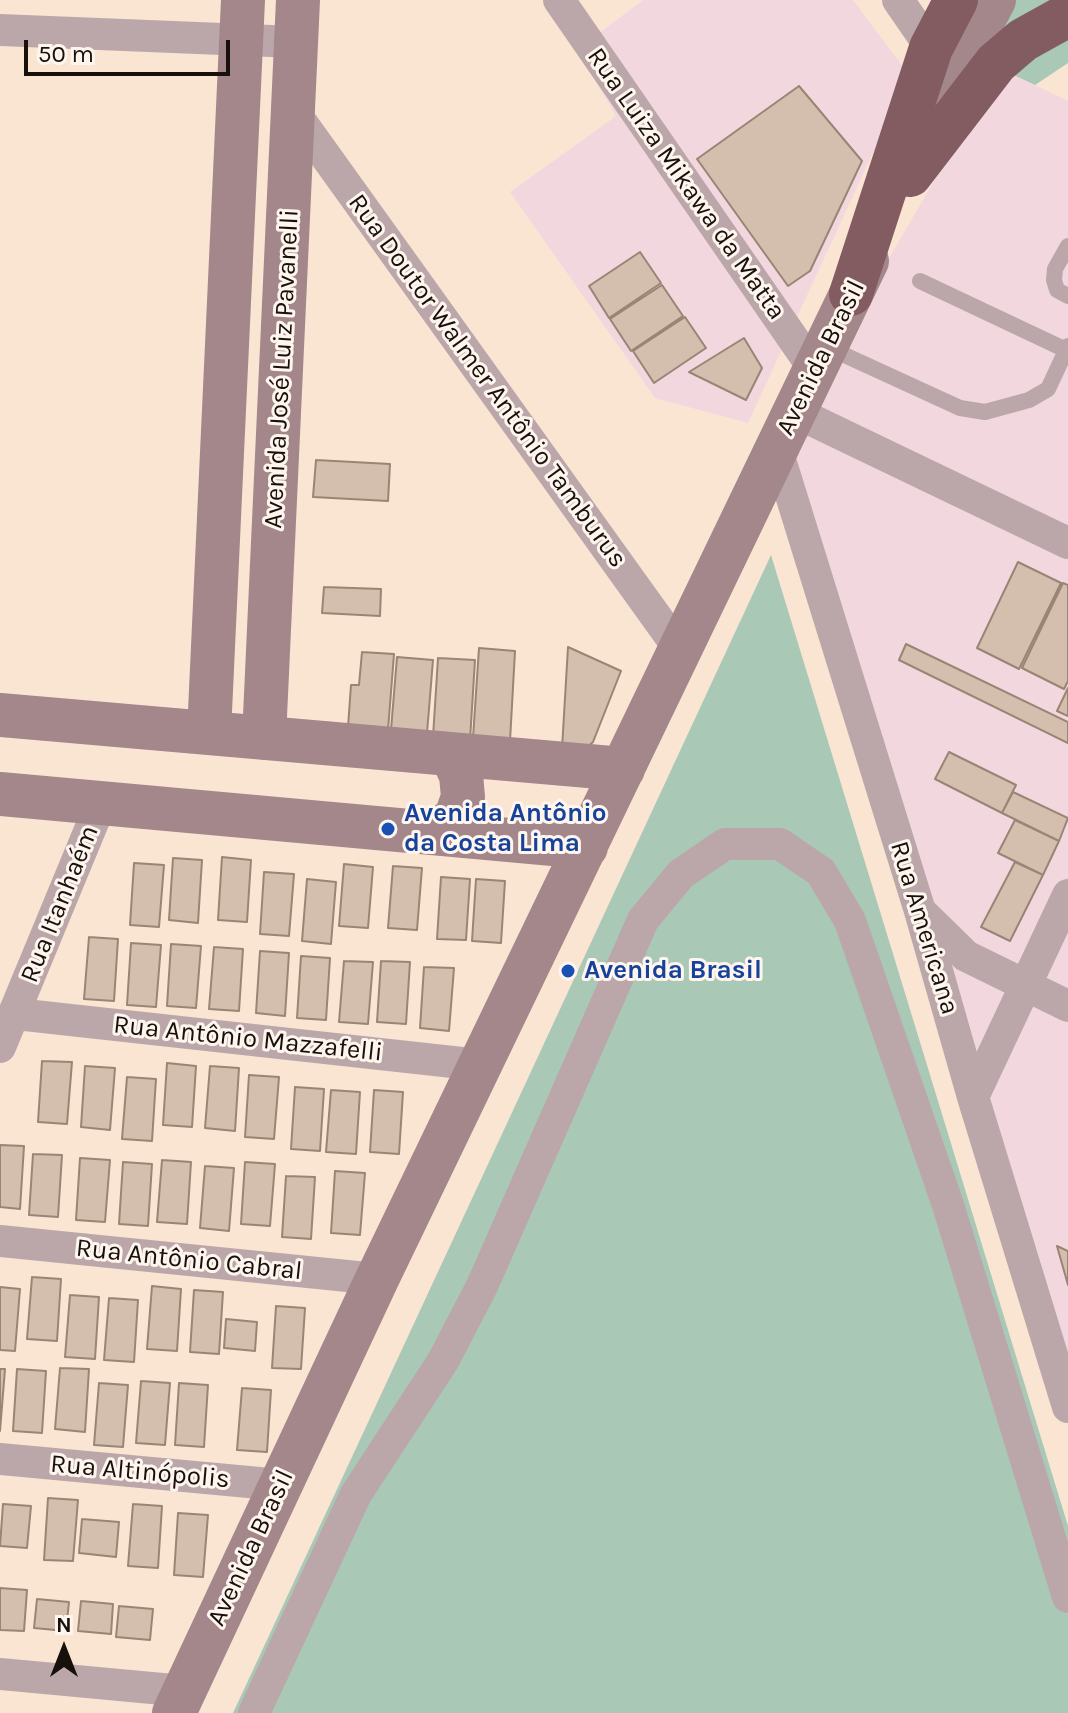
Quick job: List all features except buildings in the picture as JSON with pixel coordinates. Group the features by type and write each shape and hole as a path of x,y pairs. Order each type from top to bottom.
{"highway":[{"path":"851,294 931,48 956,0"},
{"path":"910,175 996,63 1023,40 1068,15"}],"street":[{"name":"Rua Luiza Mikawa da Matta","path":"559,0 819,357"},
{"path":"898,0 931,48"},
{"name":"Avenida Brasil","path":"179,1702 377,1279 819,357 910,175 952,78 994,0"},
{"path":"209,733 242,20"},
{"path":"0,30 242,20 297,21"},
{"name":"Avenida José Luiz Pavanelli","path":"264,738 297,21"},
{"name":"Rua Doutor Walmer Antônio Tamburus","path":"294,112 680,650"},
{"path":"793,411 1068,543"},
{"name":"Rua Americana","path":"777,450 920,911 1068,1407"},
{"path":"0,715 623,769"},
{"path":"436,833 456,817 463,797 461,775 451,754"},
{"path":"0,794 586,847"},
{"name":"Rua Itanhaém","path":"0,1047 101,803"},
{"path":"254,1713 356,1494 443,1361 482,1286 643,920 681,874 725,844 780,844 821,872 850,921 948,1205 1068,1597"},
{"path":"973,1097 1068,895"},
{"path":"920,911 966,956 1068,1006"},
{"name":"Rua Antônio Mazzafelli","path":"16,1014 480,1065"},
{"name":"Rua Antônio Cabral","path":"0,1241 377,1279"},
{"name":"Rua Altinópolis","path":"0,1459 281,1485"},
{"path":"0,1674 179,1702"}],"lane":[{"path":"1068,246 1055,269 1054,280 1057,290 1068,296"},
{"path":"819,357 960,408 985,412 1029,400 1048,389 1067,348 920,281"}],"shaded area":[{"path":"643,0 853,0 909,75 748,423 655,398 510,192 616,116 577,50"},
{"path":"1005,71 1068,101 1068,1407 777,450 969,121"}],"green space":[{"path":"1015,0 1062,0 1005,31 997,30"},
{"path":"1068,27 1068,63 1035,85 1005,71"},
{"path":"771,555 1068,1526 1068,1713 233,1713"}],"place":[{"name":"Avenida Antônio da Costa Lima","path":"388,829"},
{"name":"Avenida Brasil","path":"568,971"}]}
